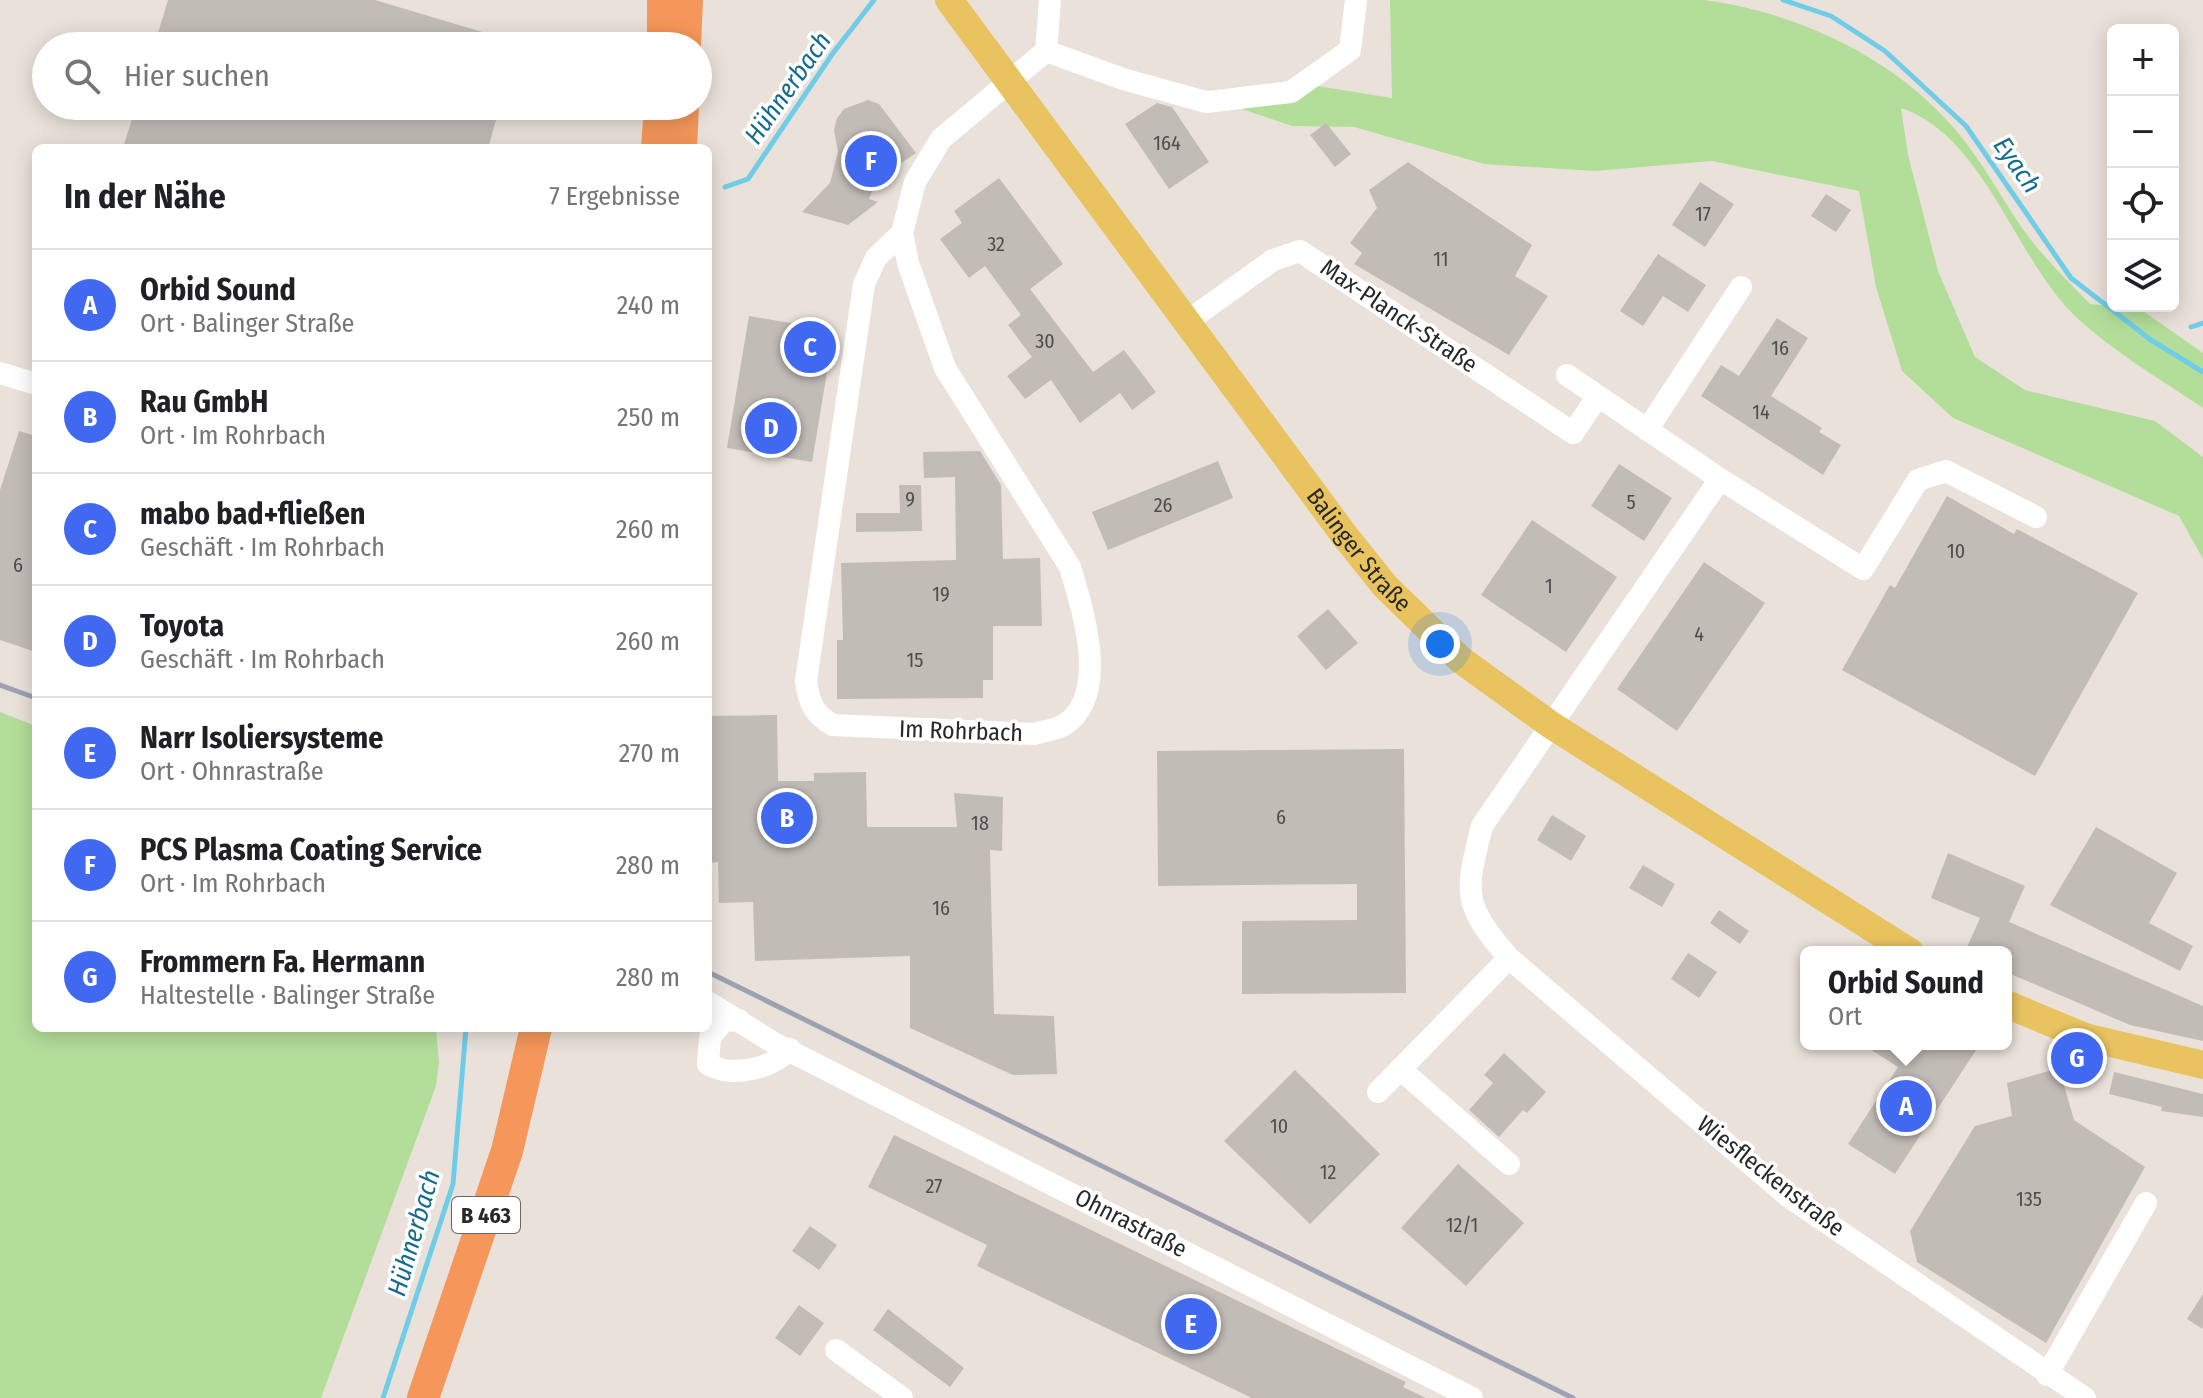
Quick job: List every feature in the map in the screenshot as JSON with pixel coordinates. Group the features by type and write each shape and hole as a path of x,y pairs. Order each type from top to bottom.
{"highway":[{"path":"663,0 663,32"},
{"path":"686,32 687,0"},
{"path":"657,144 659,120"},
{"path":"681,144 682,120"},
{"name":"B 463","path":"423,1398 507,1151 535,1032"}],"main road":[{"name":"Balinger Straße","path":"949,0 1185,323 1385,586 1461,660 1551,725 1901,946"},
{"path":"2012,1007 2085,1037 2203,1065"}],"street":[{"path":"1050,0 1046,51 1123,79 1206,102 1291,92 1350,50 1356,0"},
{"name":"Im Rohrbach","path":"902,233 876,258 864,284 806,681 809,701 818,716 833,725 1034,734 1064,725 1080,707 1089,681 1089,641 1079,596 1070,567 945,368 912,277 902,233 915,182 941,139 1046,51"},
{"name":"Max-Planck-Straße","path":"1185,323 1273,260 1300,251 1573,433 1598,396"},
{"path":"1647,430 1741,287"},
{"path":"0,373 32,383"},
{"path":"1567,375 1720,479 1863,569 1918,480 1946,471 2036,517"},
{"path":"1551,725 1720,479"},
{"name":"Wiesfleckenstraße","path":"1551,725 1482,826 1468,884 1481,926 1509,958 1789,1197 2085,1398"},
{"path":"1378,1092 1509,958"},
{"name":"Ohnrastraße","path":"712,1004 790,1049 1472,1398"},
{"path":"739,1020 724,1021 710,1037 708,1064 720,1071 741,1070 771,1062 790,1049"},
{"path":"1400,1069 1509,1164"},
{"path":"2047,1375 2146,1203"},
{"path":"836,1350 902,1398"}],"green space":[{"path":"1390,0 1705,0 1777,16 1847,45 1880,64 1938,111 1980,162 2028,236 2090,304 2107,306 2107,312 2144,312 2203,353 2203,408 2120,353 2074,315 2033,262 1996,200 1955,144 1930,123 1901,108 1908,155 1938,271 1975,357 2025,390 2155,421 2203,457 2203,559 2179,516 1953,418 1902,371 1876,287 1859,191 1712,161 1595,171 1484,164 1354,127 1292,126 1242,109 1208,90 1293,82 1392,98"},
{"path":"0,712 32,724 32,1032 436,1032 439,1062 436,1086 321,1398 0,1398"}],"building":[{"path":"168,0 375,0 482,32 158,32"},
{"path":"868,100 879,104 916,153 876,181 869,199 878,202 848,225 802,212 830,183 838,152 834,130 837,118 844,109"},
{"path":"1157,103 1172,107 1209,162 1169,189 1125,124"},
{"path":"132,120 496,120 489,144 124,144"},
{"path":"1326,123 1351,154 1335,167 1310,135"},
{"path":"1408,162 1532,245 1515,276 1548,296 1509,355 1354,264 1362,253 1350,243 1377,208 1369,190"},
{"path":"999,178 1063,264 1030,289 1093,372 1124,350 1156,392 1132,410 1120,393 1080,423 1051,380 1025,399 1007,376 1032,357 1008,325 1021,315 985,266 969,278 940,239 962,223 954,211"},
{"path":"1700,182 1734,204 1705,247 1672,225"},
{"path":"1826,194 1851,210 1836,232 1811,216"},
{"path":"1658,254 1706,285 1688,312 1663,296 1643,326 1620,311"},
{"path":"749,316 834,330 812,462 727,448"},
{"path":"1777,318 1808,338 1771,396 1822,428 1819,432 1841,445 1823,475 1701,396 1721,365 1739,376"},
{"path":"19,431 32,435 32,651 0,640 0,490"},
{"path":"980,451 1001,485 1003,559 1040,558 1042,626 993,626 993,680 983,680 983,698 837,699 837,640 843,640 841,563 956,560 955,477 924,478 923,452"},
{"path":"1218,461 1233,498 1108,550 1092,512"},
{"path":"1619,464 1672,498 1644,541 1591,506"},
{"path":"899,485 921,485 922,531 856,532 856,513 900,513"},
{"path":"1947,496 2014,534 2017,529 2138,593 2035,776 1842,670 1890,585 1895,588"},
{"path":"1532,520 1617,577 1566,652 1481,595"},
{"path":"1704,562 1765,603 1677,731 1617,689"},
{"path":"1328,609 1358,643 1326,670 1297,636"},
{"path":"777,715 778,781 814,781 814,773 866,772 867,827 957,827 954,793 1003,797 1002,851 990,850 994,1014 1054,1016 1057,1074 1013,1075 910,1028 910,956 755,961 753,902 719,903 718,862 712,863 712,716"},
{"path":"1404,749 1406,993 1242,994 1242,921 1357,920 1357,884 1158,886 1157,751"},
{"path":"1552,815 1586,836 1571,861 1537,840"},
{"path":"2096,827 2177,873 2149,923 2193,946 2180,971 2050,905"},
{"path":"1948,853 2025,886 2009,922 2203,1006 2203,1041 2130,1025 2012,975 2012,946 1968,946 1980,918 1931,898"},
{"path":"1643,865 1675,884 1662,907 1629,888"},
{"path":"1719,910 1749,931 1740,944 1710,923"},
{"path":"1688,953 1717,972 1699,998 1671,979"},
{"path":"1871,1050 1976,1050 1895,1174 1848,1144 1898,1067"},
{"path":"1504,1053 1546,1092 1527,1113 1523,1110 1499,1137 1469,1110 1493,1083 1484,1075"},
{"path":"2059,1068 2074,1120 2145,1167 2046,1343 1917,1262 1910,1231 1975,1126 2012,1116 2007,1083"},
{"path":"1295,1070 1380,1154 1310,1224 1224,1141"},
{"path":"2114,1072 2203,1094 2203,1117 2161,1111 2162,1107 2109,1094"},
{"path":"894,1135 1406,1382 1403,1387 1426,1398 1252,1398 977,1266 987,1245 868,1187"},
{"path":"1458,1164 1524,1223 1466,1286 1401,1228"},
{"path":"810,1226 837,1245 819,1270 792,1251"},
{"path":"2203,1294 2203,1329 2187,1319"},
{"path":"799,1305 824,1323 800,1356 775,1338"},
{"path":"888,1309 964,1368 950,1387 873,1330"}],"waterway":[{"name":"Hühnerbach","path":"725,187 748,179 833,53 874,0"},
{"name":"Eyach","path":"1783,0 1831,16 1885,51 1966,126 2071,278 2151,340 2203,372"},
{"path":"2191,327 2203,323"},
{"name":"Hühnerbach","path":"383,1398 453,1184 466,1032"}],"railway":[{"path":"0,685 32,697"},
{"path":"712,974 1573,1398"}],"place":[{"name":"PCS Plasma Coating Service","path":"871,161"},
{"name":"mabo bad+fließen","path":"810,347"},
{"name":"Toyota","path":"771,428"},
{"name":"Rau GmbH","path":"787,818"},
{"name":"Frommern Fa. Hermann","path":"2077,1058"},
{"name":"Orbid Sound","path":"1906,1106"},
{"name":"Narr Isoliersysteme","path":"1191,1324"}]}
